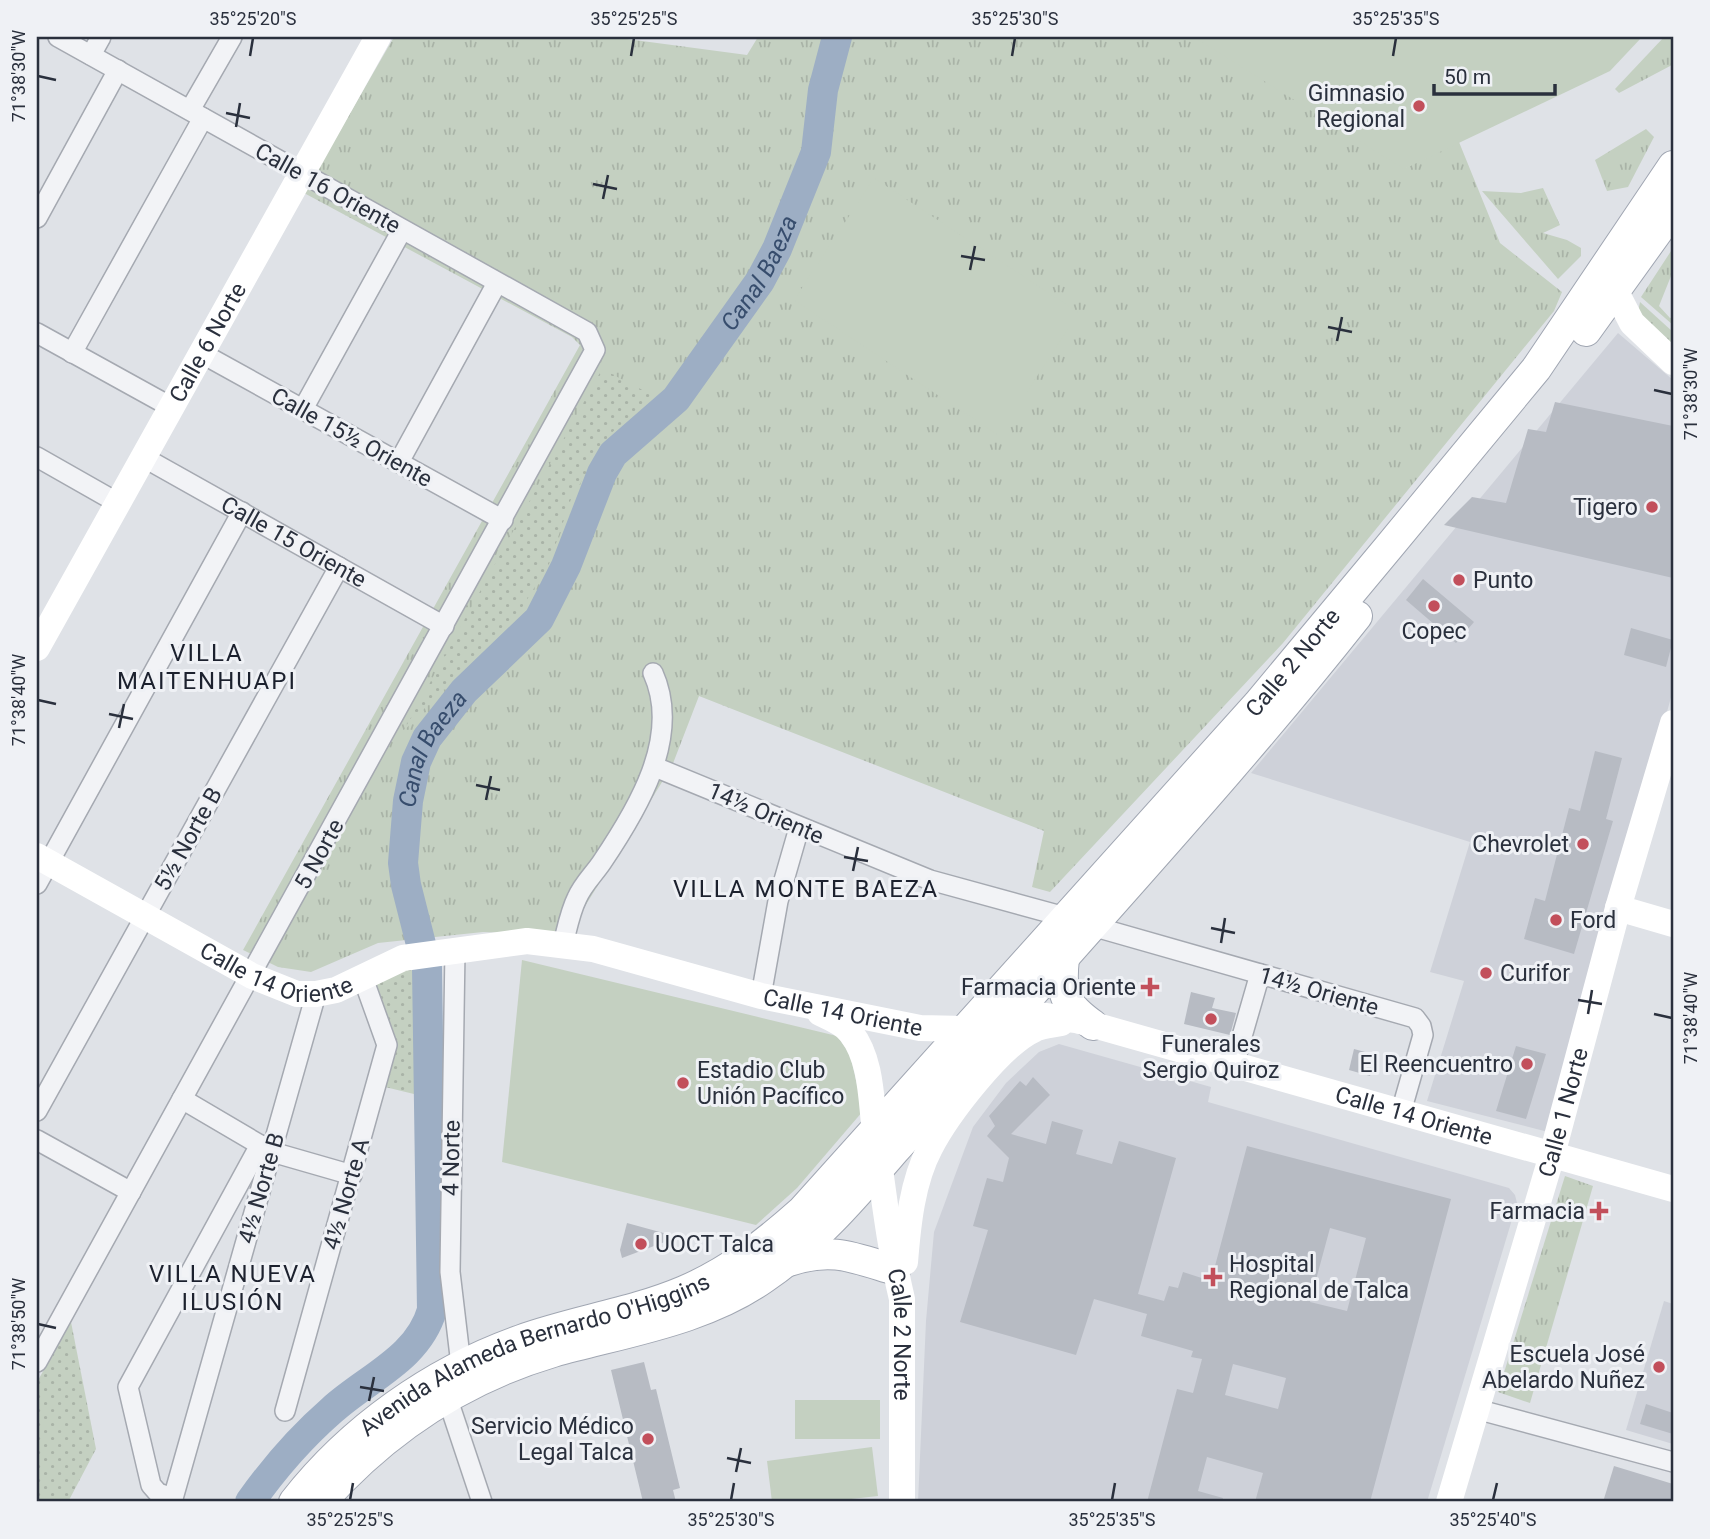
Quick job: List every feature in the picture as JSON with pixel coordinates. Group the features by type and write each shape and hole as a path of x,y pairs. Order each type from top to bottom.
{"main road":[{"name":"Calle 2 Norte","path":"881,1167 1064,958 1078,921 1510,402 1564,330 1673,166"},
{"name":"Calle 2 Norte","path":"875,1131 965,1029 1078,921 1313,673 1616,292 1673,210"},
{"path":"1064,958 1062,975 1066,1001 1085,1022"},
{"name":"Avenida Alameda Bernardo O'Higgins","path":"294,1502 360,1434 406,1399 461,1365 545,1332 682,1292 726,1270 760,1247 802,1211 875,1131"},
{"name":"Avenida Alameda Bernardo O'Higgins","path":"321,1502 373,1450 447,1397 526,1360 655,1325 723,1301 760,1281 785,1263 820,1231 881,1167"},
{"path":"785,1263 815,1253 829,1252 895,1270"}],"street":[{"name":"Calle 16 Oriente","path":"58,37 587,332 594,343"},
{"path":"91,55 101,37"},
{"path":"72,353 197,114 232,37"},
{"name":"Calle 6 Norte","path":"38,645 378,37"},
{"path":"37,218 118,71"},
{"path":"303,409 402,230"},
{"path":"399,462 497,283"},
{"path":"1616,292 1632,323 1673,362"},
{"path":"37,333 171,407"},
{"name":"5 Norte","path":"37,1362 43,1334 131,1192 252,976 594,356 594,343"},
{"name":"Calle 15½ Oriente","path":"201,353 503,520"},
{"path":"37,457 118,502"},
{"name":"Calle 15 Oriente","path":"143,457 444,626"},
{"path":"41,867 242,512"},
{"name":"5½ Norte B","path":"37,1111 339,567"},
{"path":"563,944 576,900 661,770 660,690 653,673"},
{"name":"Calle 1 Norte","path":"1449,1502 1552,1154 1618,908 1673,723"},
{"name":"14½ Oriente","path":"661,770 799,828 951,887 1410,1016 1422,1026 1422,1039 1401,1112"},
{"path":"761,996 778,901 799,828"},
{"name":"Calle 14 Oriente","path":"41,867 145,916 252,976 286,991 316,995 363,978 404,958 445,951 508,942 563,944 593,949 805,1007 831,1009 920,1028 965,1029 1012,1016 1038,1014 1085,1022 1673,1189"},
{"path":"1618,908 1673,924"},
{"name":"4 Norte","path":"445,951 450,1272 461,1365"},
{"path":"1234,1064 1260,975"},
{"name":"4½ Norte A","path":"285,1411 387,1045 363,978"},
{"name":"4½ Norte B","path":"172,1500 266,1148 316,995"},
{"name":"Calle 2 Norte","path":"805,1007 832,1018 852,1034 865,1063 895,1270 902,1298 902,1502"},
{"path":"902,1298 910,1210 929,1149 991,1064 1026,1034 1037,1027 1085,1022"},
{"path":"182,1099 266,1148 352,1174"},
{"path":"37,1140 131,1192"},
{"path":"172,1500 158,1493 151,1485 128,1387 266,1148"},
{"path":"447,1397 482,1502"},
{"path":"1476,1409 1673,1462"}],"shaded area":[{"path":"1618,333 1673,380 1673,690 1552,1133 1427,1101 1464,981 1430,972 1470,842 1251,773"},
{"name":"Hospital Regional de Talca","path":"1059,1044 1211,1087 1208,1102 1509,1188 1515,1195 1517,1203 1427,1502 918,1502 926,1321 934,1232 973,1127 1006,1083 1039,1052"},
{"name":"Escuela José Abelardo Nuñez","path":"1664,1301 1673,1304 1673,1444 1626,1430"}],"green space":[{"path":"394,37 612,37 747,55 758,37 1238,37 1405,168 1459,142 1500,243 1562,292 1554,311 1283,643 1050,892 1032,887 1044,831 699,696 672,766 582,911 574,935 483,932 378,943 311,972 278,967 243,950 580,345 572,337 304,193"},
{"name":"Gimnasio Regional","path":"1194,37 1642,37 1610,71 1404,169"},
{"path":"1664,37 1671,37 1672,65 1619,93 1615,89"},
{"path":"1646,129 1654,137 1628,187 1607,191 1595,160"},
{"path":"874,178 1079,313 998,435 794,300"},
{"path":"1543,188 1560,225 1543,233 1567,240 1581,248 1581,256 1558,279 1482,191 1521,193"},
{"path":"1673,248 1673,271 1659,306 1670,318 1673,317 1673,325 1641,297"},
{"path":"1640,302 1673,332 1673,346 1638,312"},
{"path":"602,369 654,396 609,435 571,499 549,564 513,622 456,674 403,732"},
{"path":"415,960 419,1019 418,1095 381,1086 391,1046 369,981"},
{"name":"Estadio Club Unión Pacífico","path":"522,960 837,1036 850,1054 863,1111 797,1188 756,1225 502,1162"},
{"path":"1565,1176 1593,1186 1530,1403 1498,1392"},
{"path":"71,1322 96,1449 68,1502 37,1499 37,1382"},
{"path":"795,1400 880,1400 880,1439 795,1439"},
{"path":"872,1447 878,1496 825,1502 772,1502 767,1461"}],"building":[{"path":"1555,402 1673,426 1673,578 1444,525 1472,497 1506,503 1528,429 1546,432"},
{"name":"Copec","path":"1423,579 1474,622 1456,643 1406,600"},
{"path":"1631,628 1673,640 1666,667 1624,655"},
{"path":"1595,751 1622,758 1606,819 1613,821 1574,954 1524,939 1535,898 1545,901 1569,808 1580,811"},
{"name":"Funerales Sergio Quiroz","path":"1191,992 1215,998 1212,1008 1236,1013 1230,1035 1184,1024"},
{"path":"1516,1046 1546,1054 1526,1119 1496,1111"},
{"path":"1354,1049 1376,1055 1370,1076 1349,1070"},
{"path":"1033,1077 1050,1095 1011,1134 1046,1144 1052,1121 1083,1130 1076,1154 1112,1164 1119,1141 1176,1158 1138,1294 1164,1301 1169,1286 1178,1288 1183,1272 1211,1281 1247,1146 1451,1199 1370,1502 1255,1502 1263,1473 1207,1457 1198,1491 1223,1498 1222,1502 1147,1502 1177,1389 1193,1393 1202,1359 1191,1357 1193,1351 1141,1336 1147,1314 1094,1299 1076,1355 960,1322 988,1230 973,1226 987,1178 1003,1182 1009,1158 987,1136 995,1126 989,1116 1020,1081 1026,1086","holes":["1330,1228 1366,1238 1347,1311 1310,1302","1233,1364 1286,1378 1278,1409 1225,1395"]},
{"name":"UOCT Talca","path":"627,1223 678,1237 622,1258 620,1250"},
{"name":"Servicio Médico Legal Talca","path":"644,1362 651,1390 656,1389 680,1488 673,1490 676,1502 643,1502 611,1370"},
{"path":"1646,1404 1673,1413 1673,1434 1640,1424"},
{"path":"1614,1466 1673,1484 1673,1502 1603,1502"}],"waterway":[{"name":"Canal Baeza","path":"250,1502 288,1453 321,1420 403,1355 425,1327 432,1310 427,968 403,863 408,801 416,762 427,738 464,691 539,619 566,566 602,473 613,454 676,399 760,281 777,249 816,152 823,90 837,37"}],"place":[{"name":"Gimnasio Regional","path":"1419,106"},
{"name":"Tigero","path":"1652,507"},
{"name":"Punto","path":"1459,580"},
{"name":"Copec","path":"1434,606"},
{"name":"Chevrolet","path":"1583,844"},
{"name":"Ford","path":"1556,920"},
{"name":"Curifor","path":"1486,973"},
{"name":"Farmacia Oriente","path":"1150,987"},
{"name":"Funerales Sergio Quiroz","path":"1211,1019"},
{"name":"El Reencuentro","path":"1527,1064"},
{"name":"Estadio Club Unión Pacífico","path":"683,1083"},
{"name":"Farmacia","path":"1599,1211"},
{"name":"UOCT Talca","path":"641,1244"},
{"name":"Hospital Regional de Talca","path":"1213,1277"},
{"name":"Escuela José Abelardo Nuñez","path":"1659,1367"},
{"name":"Servicio Médico Legal Talca","path":"648,1439"}],"district":[{"name":"VILLA MAITENHUAPI","path":"207,667"},
{"name":"VILLA MONTE BAEZA","path":"806,889"},
{"name":"VILLA NUEVA ILUSIÓN","path":"233,1288"}]}
